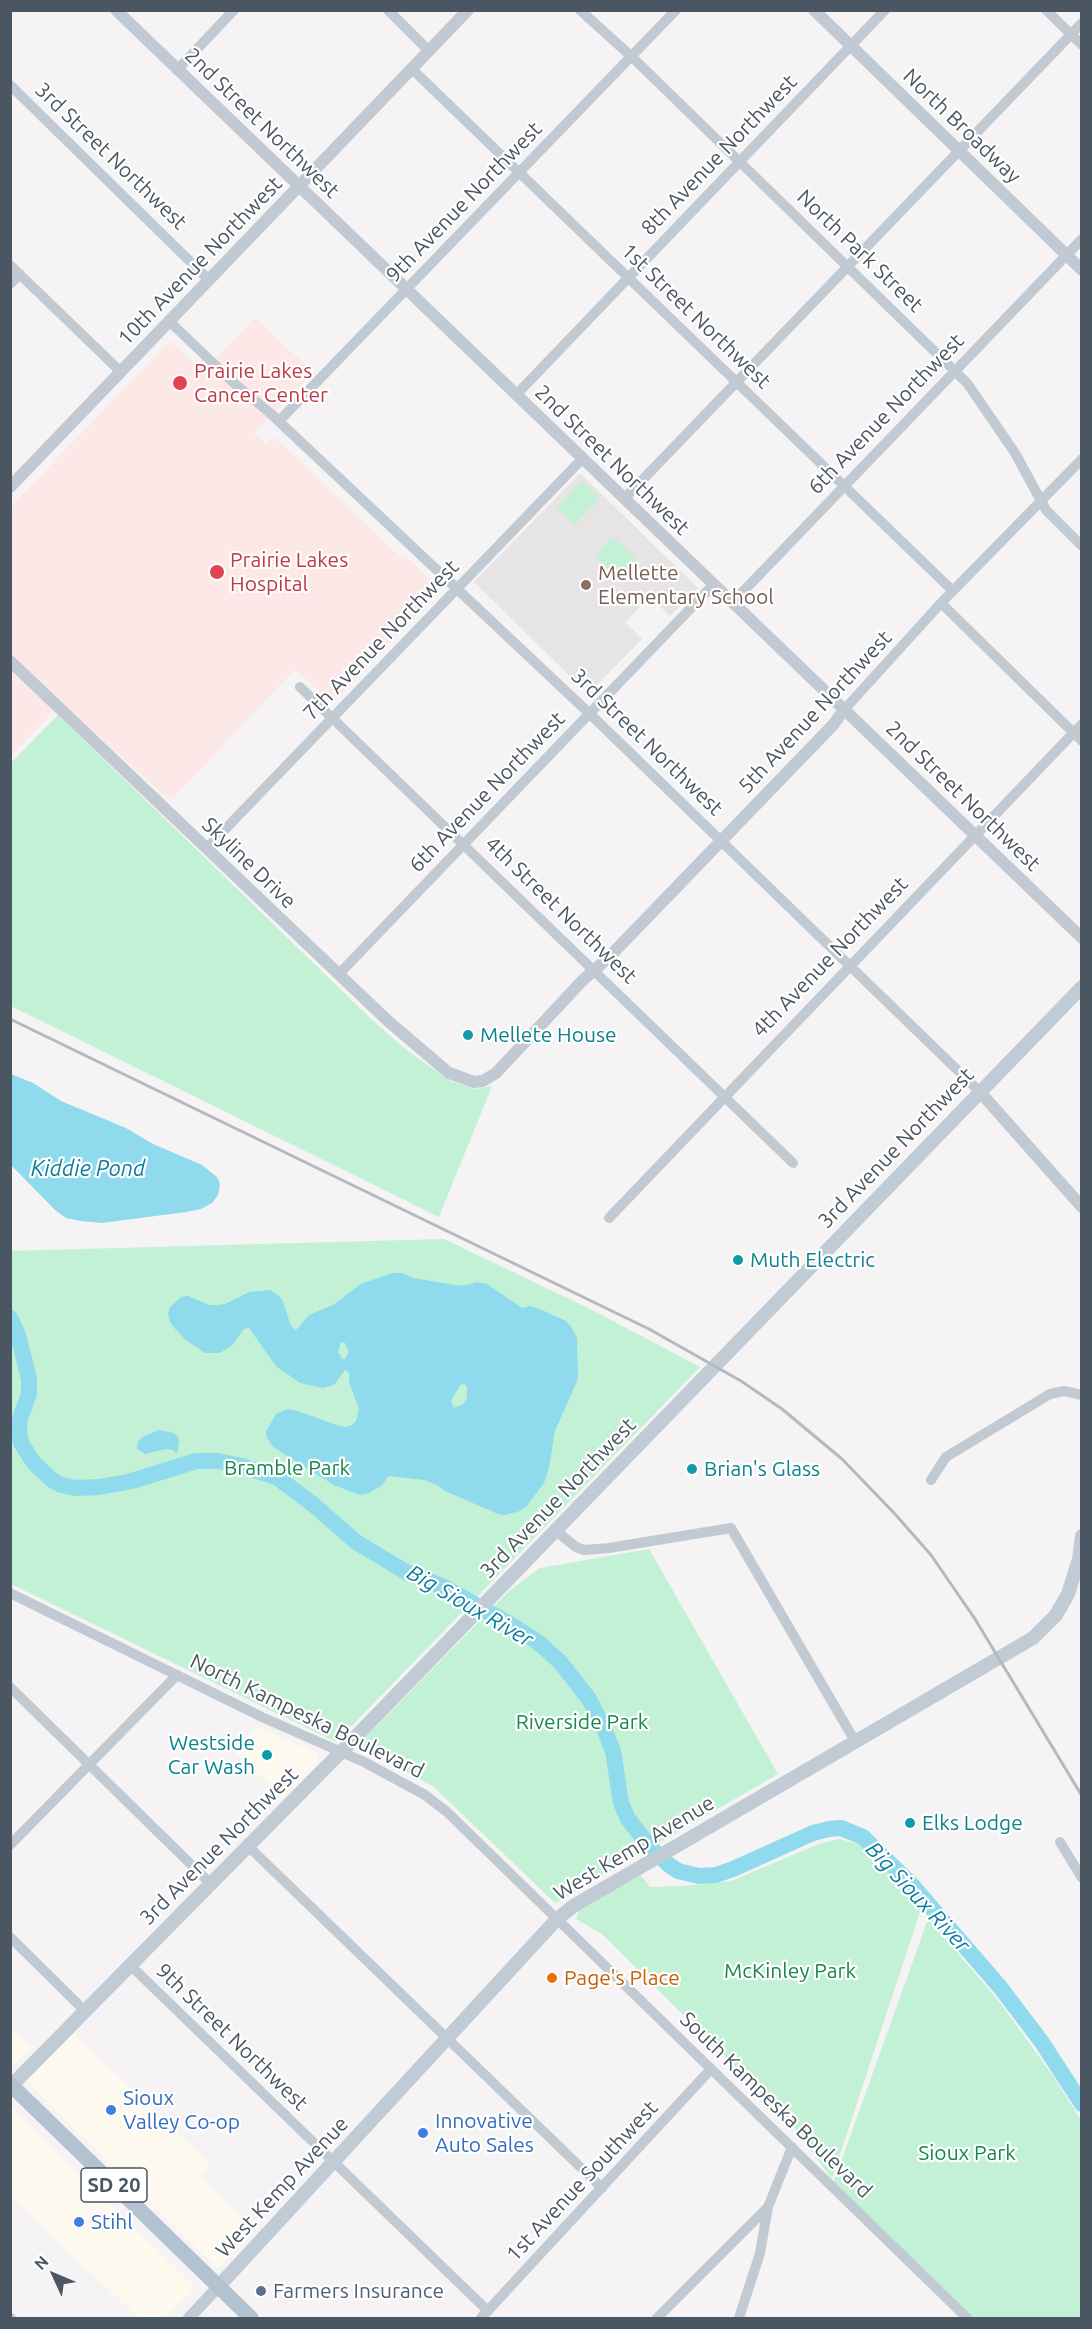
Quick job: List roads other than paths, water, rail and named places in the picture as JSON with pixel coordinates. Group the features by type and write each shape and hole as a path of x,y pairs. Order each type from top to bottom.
{"main road":[{"name":"3rd Avenue Northwest","path":"11,2085 340,1753 1082,987"},
{"path":"1079,1572 1082,1536"},
{"name":"West Kemp Avenue","path":"218,2287 557,1919 575,1905 1033,1638 1056,1615 1079,1572"},
{"name":"SD 20","path":"11,2085 251,2319"}],"street":[{"name":"2nd Street Northwest","path":"116,10 1082,938"},
{"path":"177,70 234,10"},
{"path":"387,10 429,51"},
{"name":"10th Avenue Northwest","path":"10,487 468,10"},
{"name":"North Park Street","path":"580,10 632,57 955,371 977,396 1015,453 1053,519 1082,546"},
{"name":"9th Avenue Northwest","path":"279,421 676,10"},
{"name":"North Broadway","path":"814,10 1082,270"},
{"name":"8th Avenue Northwest","path":"516,395 885,10"},
{"path":"1046,10 1082,45"},
{"path":"625,498 1082,23"},
{"name":"1st Street Northwest","path":"412,69 953,591"},
{"name":"3rd Street Northwest","path":"10,85 209,280"},
{"name":"6th Avenue Northwest","path":"733,602 1082,239"},
{"path":"10,265 121,372"},
{"path":"10,284 20,274"},
{"name":"3rd Street Northwest","path":"169,321 234,384 279,421 590,714 980,1092 1082,1207"},
{"name":"7th Avenue Northwest","path":"206,849 583,458"},
{"name":"5th Avenue Northwest","path":"469,1082 483,1081 496,1072 833,725 860,690 941,603 1082,459"},
{"name":"6th Avenue Northwest","path":"338,975 714,584"},
{"path":"941,603 1077,737"},
{"name":"Skyline Drive","path":"10,661 338,975 434,1062 449,1073 469,1082"},
{"name":"4th Street Northwest","path":"300,687 793,1163"},
{"name":"4th Avenue Northwest","path":"609,1218 975,835 1077,737 1082,724"},
{"path":"931,1480 946,1457 1040,1400 1057,1391 1082,1395"},
{"path":"555,1530 576,1547 584,1550 730,1528 856,1743"},
{"name":"North Kampeska Boulevard","path":"10,1593 340,1753 364,1762 425,1795 447,1812 557,1919"},
{"path":"10,1845 177,1675"},
{"path":"10,1687 211,1884"},
{"path":"1060,1842 1082,1878"},
{"path":"249,1846 602,2188"},
{"name":"South Kampeska Boulevard","path":"557,1919 967,2319"},
{"path":"10,1937 85,2011"},
{"name":"9th Street Northwest","path":"130,1965 333,2162 485,2315"},
{"name":"1st Avenue Southwest","path":"485,2315 711,2069"},
{"path":"739,2319 760,2253 768,2207 792,2147"},
{"path":"657,2319 768,2207"},
{"name":"West Kemp Avenue","path":"189,2319 218,2287"}],"water":[{"name":"Kiddie Pond","path":"11,1074 33,1083 61,1101 126,1128 153,1144 202,1165 217,1177 220,1184 218,1195 212,1203 201,1209 186,1212 102,1223 66,1218 55,1210 11,1165"},
{"path":"392,1273 402,1273 413,1278 462,1286 477,1282 487,1284 522,1308 530,1306 542,1310 566,1321 571,1326 577,1338 578,1379 555,1431 544,1483 526,1507 505,1515 498,1514 424,1480 389,1476 381,1486 367,1494 360,1495 334,1485 273,1447 267,1438 266,1431 276,1414 287,1409 339,1426 352,1425 356,1421 359,1409 349,1382 349,1373 345,1370 334,1385 323,1388 300,1383 276,1366 249,1328 244,1329 232,1345 220,1353 205,1353 176,1330 168,1314 170,1307 181,1297 188,1296 209,1305 218,1305 249,1292 271,1290 282,1299 291,1326 296,1330 309,1315 333,1305 361,1284","holes":["341,1342 345,1343 349,1352 345,1359 342,1359 338,1352","464,1384 467,1387 467,1398 463,1404 454,1408 451,1401 460,1385"]},
{"path":"159,1430 174,1433 178,1437 177,1454 173,1450 166,1449 145,1454 137,1449 138,1441"}],"waterway":[{"name":"Big Sioux River","path":"10,1318 18,1335 29,1379 29,1394 20,1418 21,1443 34,1463 52,1480 61,1485 76,1488 99,1487 132,1481 196,1461 217,1461 242,1466 278,1478 315,1506 356,1542 406,1572 444,1587 513,1626 539,1643 560,1662 589,1699 605,1731 613,1751 621,1803 628,1819 650,1847 678,1871 699,1876 716,1875 813,1833 829,1829 841,1828 863,1837 911,1884 1000,1987 1041,2041 1082,2104"}],"railway":[{"path":"10,1019 649,1329 741,1381 782,1409 842,1459 931,1555 975,1619 1082,1796"}],"place":[{"name":"Prairie Lakes Cancer Center","path":"180,383"},
{"name":"Prairie Lakes Hospital","path":"217,572"},
{"name":"Mellette Elementary School","path":"586,585"},
{"name":"Mellete House","path":"468,1035"},
{"name":"Muth Electric","path":"738,1260"},
{"name":"Brian's Glass","path":"692,1469"},
{"name":"Westside Car Wash","path":"267,1755"},
{"name":"Elks Lodge","path":"910,1823"},
{"name":"Page's Place","path":"552,1978"},
{"name":"Sioux Valley Co-op","path":"111,2110"},
{"name":"Innovative Auto Sales","path":"423,2133"},
{"name":"Stihl","path":"79,2222"},
{"name":"Farmers Insurance","path":"261,2291"}],"park label":[{"name":"Bramble Park","path":"287,1468"},
{"name":"Riverside Park","path":"582,1722"},
{"name":"McKinley Park","path":"790,1971"},
{"name":"Sioux Park","path":"967,2153"}]}
